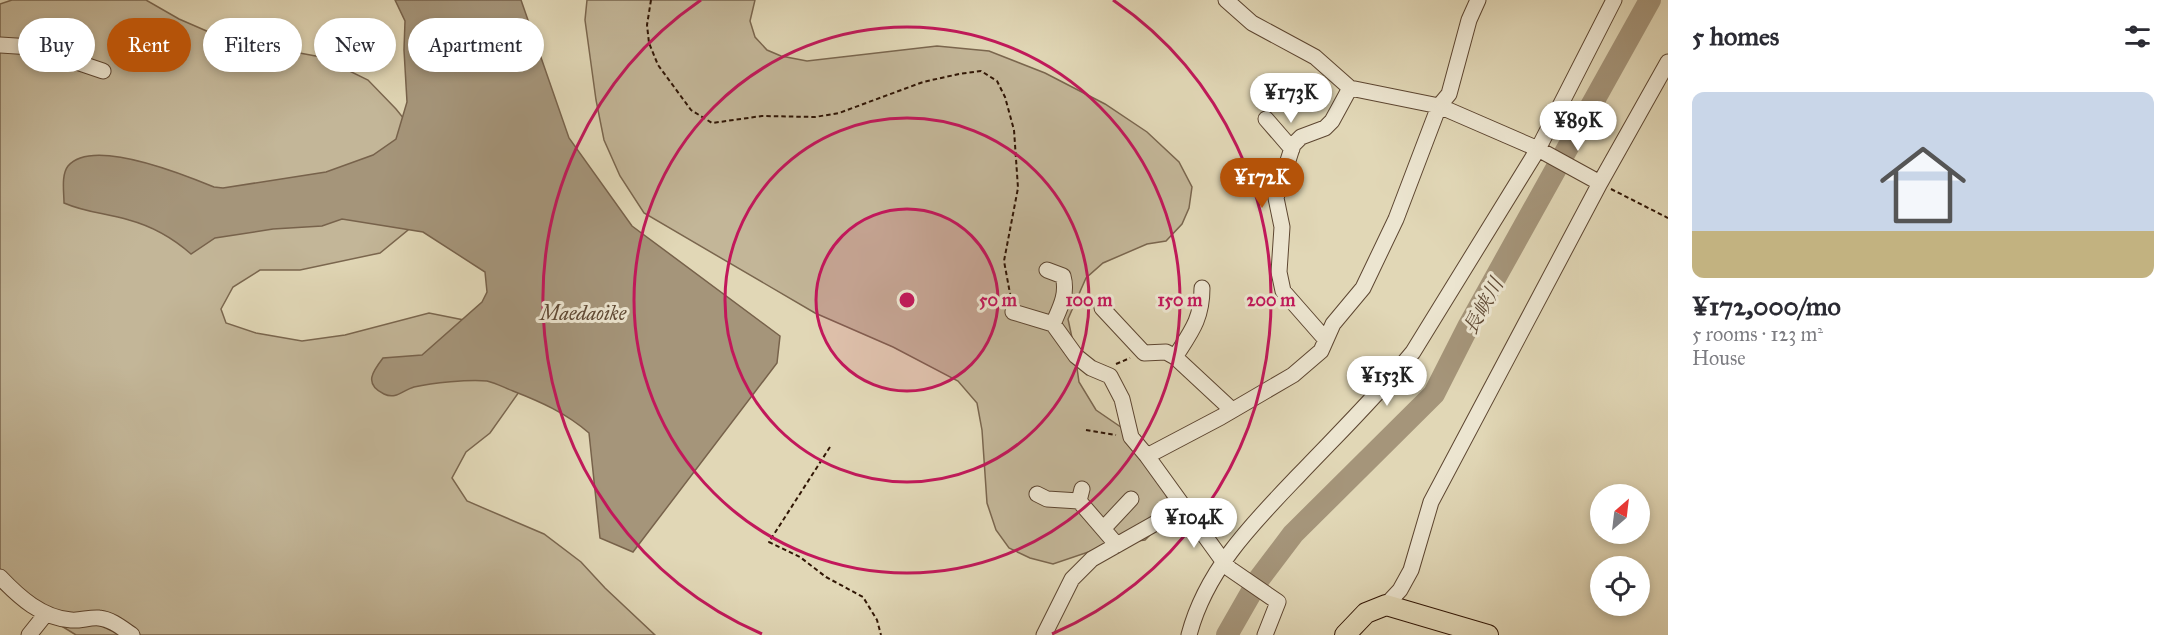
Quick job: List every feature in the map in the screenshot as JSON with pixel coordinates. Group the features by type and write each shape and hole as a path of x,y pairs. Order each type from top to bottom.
{"main road":[{"path":"1345,635 1366,613 1386,605 1488,635"}],"street":[{"path":"1226,0 1252,23 1315,57 1350,88 1439,106 1542,152 1598,182"},
{"path":"1147,456 1293,375 1321,351 1333,324 1363,288 1396,219 1439,106 1449,94 1469,20 1478,0"},
{"path":"1189,635 1193,618 1207,587 1227,565 1250,526 1389,381 1413,352 1542,152 1614,0"},
{"path":"0,45 32,47 103,71"},
{"path":"1386,605 1400,590 1411,570 1431,502 1598,182 1668,62"},
{"path":"1326,340 1283,291 1279,272 1282,227 1276,198 1293,145 1301,137 1325,128 1332,121 1350,88"},
{"path":"1266,119 1292,149"},
{"path":"1053,324 1063,300 1065,285 1056,269"},
{"path":"1175,357 1192,331 1199,315 1202,307 1202,288"},
{"path":"1102,308 1144,353 1166,352 1175,357 1232,410"},
{"path":"1013,312 1053,324 1076,356 1091,368 1110,376 1122,399 1131,437 1227,565 1278,602 1265,635"},
{"path":"1037,494 1047,499 1081,495 1103,529 1117,545"},
{"path":"1103,529 1131,499"},
{"path":"1044,635 1072,579 1092,559 1184,507"},
{"path":"0,577 9,587 45,615 72,621 98,618 114,623 132,635"},
{"path":"30,635 45,615"}],"path":[{"path":"651,0 647,25 649,43 658,65 691,110 712,123 762,116 815,117 839,113 923,82 959,74 981,71 997,81 1005,97 1014,130 1018,188 1004,261 1013,312"},
{"path":"1598,182 1668,218"},
{"path":"1105,373 1114,365 1144,353"},
{"path":"1086,430 1131,437"},
{"path":"830,447 769,542 800,557 826,577 863,597 877,620 881,635"}],"shaded area":[{"path":"12,0 146,0 177,18 107,18 107,72 191,72 191,24 203,29 203,72 302,72 302,53 314,56 314,72 352,72 368,80 396,109 429,150 420,193 408,230 380,253 300,270 260,270 233,287 221,309 226,323 256,333 302,341 345,335 429,313 484,324 519,392 490,433 466,452 452,478 467,501 544,534 581,562 655,635 76,635 0,588 0,4"},
{"path":"587,0 755,0 750,21 755,37 767,50 781,56 807,61 937,46 989,51 1045,73 1105,104 1147,132 1179,162 1192,187 1189,208 1182,224 1166,241 1147,244 1103,263 1086,278 1068,319 1079,382 1096,410 1128,432 1163,480 1168,503 1165,520 1145,540 1112,544 1053,564 1030,558 1009,548 996,530 987,503 982,430 977,403 958,381 893,347 815,313 644,213 620,176 604,140 585,20"}],"water":[{"name":"Maedaoike","path":"395,0 521,0 527,18 408,18 408,72 544,72 544,66 569,138 632,226 780,336 777,363 633,552 600,538 589,433 562,414 487,381 430,384 414,387 392,396 384,394 374,386 373,372 383,358 422,355 482,302 487,292 485,272 423,232 342,219 322,226 273,229 215,238 191,254 154,229 64,203 64,179 68,166 80,158 97,155 139,161 214,187 223,188 326,172 373,155 396,139 407,102 405,21"}],"waterway":[{"name":"長峡川","path":"1227,635 1259,579 1293,534 1434,394 1469,325 1650,0"}]}
